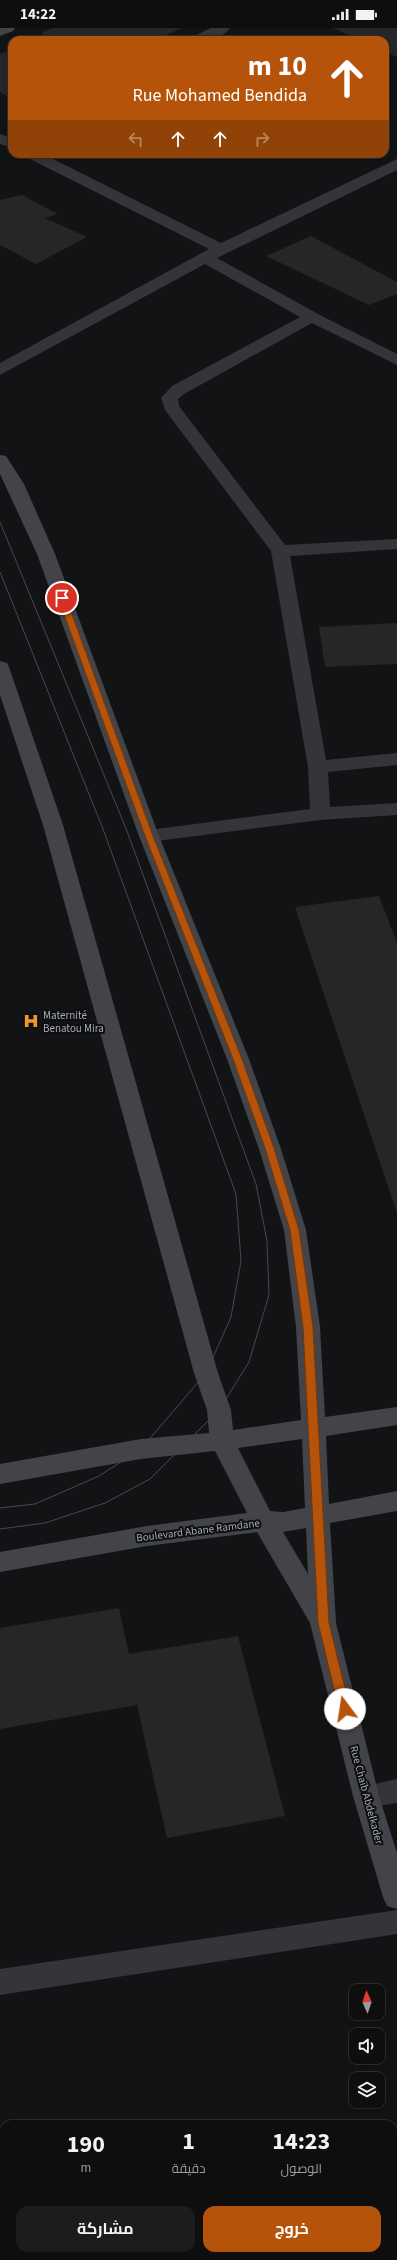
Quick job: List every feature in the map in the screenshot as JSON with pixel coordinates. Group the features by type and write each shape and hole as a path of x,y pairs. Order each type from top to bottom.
{"street":[{"path":"0,32 8,28"},
{"path":"206,36 223,28"},
{"path":"39,158 221,249"},
{"path":"0,370 221,249 397,164"},
{"path":"206,258 312,317 397,360"},
{"path":"312,317 178,390 170,398 171,406 280,552 318,767 320,814"},
{"path":"0,460 15,484 46,554 149,836 238,1059 270,1148 294,1230 308,1327 319,1515 323,1623"},
{"path":"280,552 397,544"},
{"path":"0,667 55,833 206,1373 219,1410 222,1440 263,1522 323,1623"},
{"path":"318,767 397,759"},
{"path":"149,836 320,814 397,809"},
{"path":"0,1474 141,1449 222,1440 314,1426 397,1416"},
{"name":"Boulevard Abane Ramdane","path":"0,1562 147,1536 263,1522 283,1522 397,1501"},
{"name":"Rue Chaïb Abdelkader","path":"323,1623 366,1796 397,1897"},
{"path":"366,1796 397,1791"},
{"path":"0,1982 397,1922"}],"building":[{"path":"52,28 182,28 164,36 44,36 41,33"},
{"path":"333,28 397,28 397,57 389,54 389,36 350,36"},
{"path":"8,52 8,97 0,92 0,54"},
{"path":"22,195 58,214 45,218 87,237 36,264 0,245 0,200"},
{"path":"311,236 397,282 397,294 369,305 266,256"},
{"path":"397,623 397,664 325,667 319,627"},
{"path":"379,896 397,943 397,1213 295,907"},
{"path":"119,1608 129,1654 238,1636 285,1816 167,1838 137,1705 0,1729 0,1628"}],"tram line":[{"path":"0,522 127,831 256,1184 267,1241 269,1295 249,1362 219,1410 150,1479 105,1503 45,1523 0,1529"},
{"path":"0,572 103,829 236,1194 241,1261 231,1317 206,1373 141,1449 99,1476 35,1504 0,1508"}],"place":[{"name":"Maternité Benatou Mira","path":"31,1021"}],"route":[{"path":"62,598 149,836 238,1059 270,1148 294,1230 308,1327 319,1515 323,1623 345,1709"}]}
